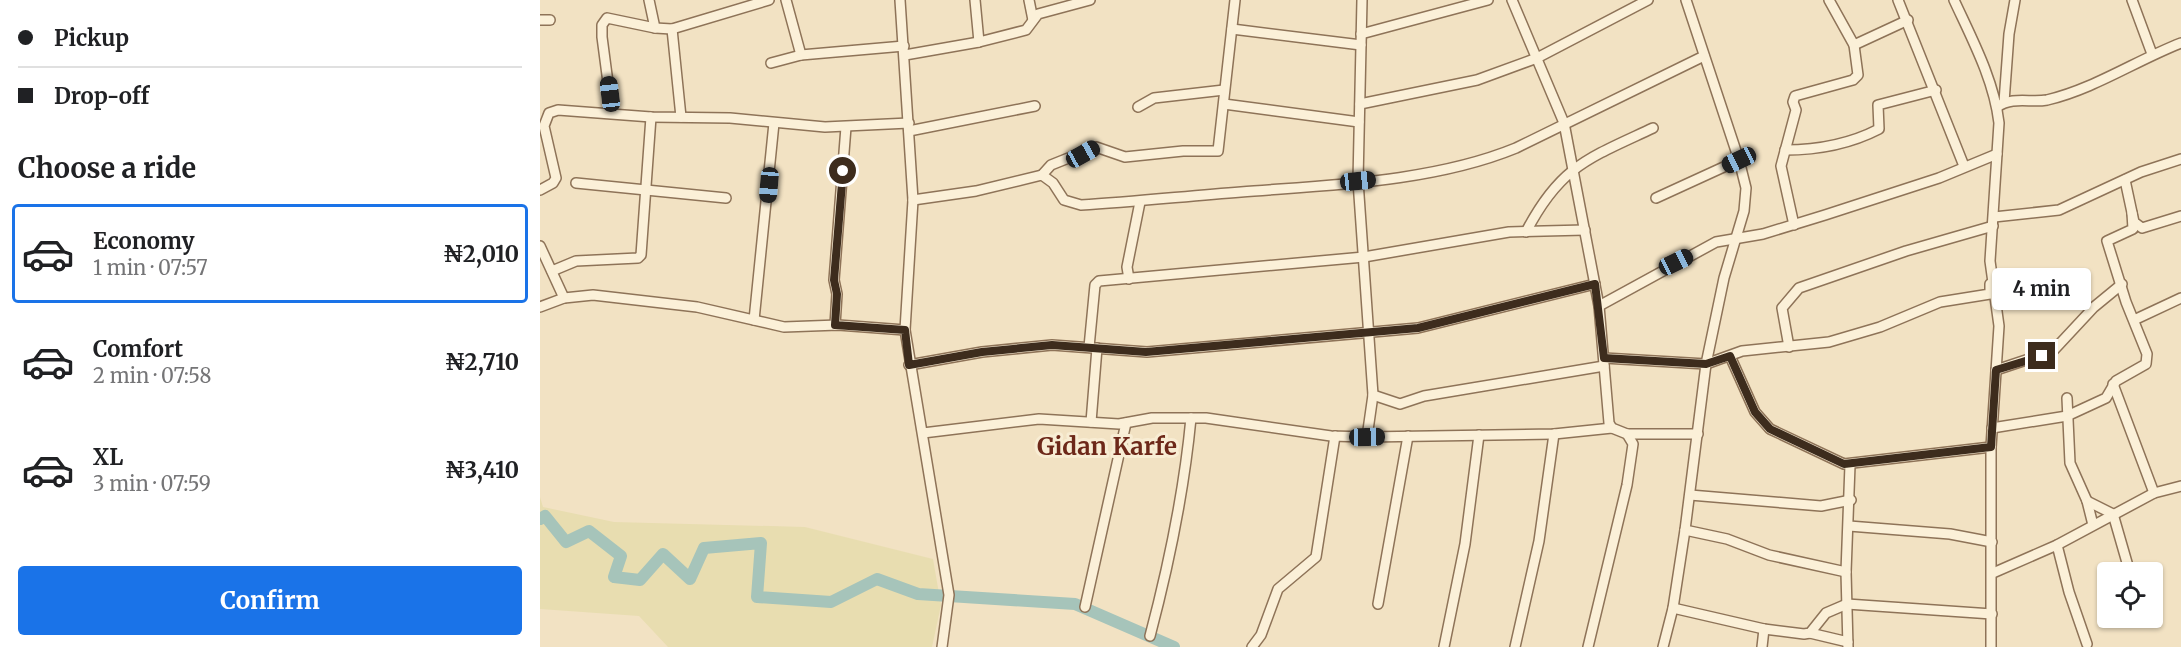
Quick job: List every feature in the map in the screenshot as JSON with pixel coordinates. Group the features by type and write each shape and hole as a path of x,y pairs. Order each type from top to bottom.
{"street":[{"path":"649,0 654,28"},
{"path":"612,113 602,37 604,20 611,17 654,28 672,29 769,0"},
{"path":"786,0 801,56"},
{"path":"900,0 913,200 905,330 949,595 942,647"},
{"path":"975,0 979,42"},
{"path":"1029,0 1033,20"},
{"path":"771,63 801,56 904,50 979,42 1026,30 1038,14 1090,0"},
{"path":"913,200 976,191 1042,175 1058,162 1096,147 1125,157 1183,151 1218,151 1234,0"},
{"path":"1362,0 1358,181 1373,395 1367,437"},
{"path":"1361,34 1488,0"},
{"path":"1512,0 1564,123 1599,306 1612,428"},
{"path":"1360,104 1478,80 1537,58 1648,0"},
{"path":"1663,647 1685,530 1706,364 1724,278 1738,237 1746,188 1739,160 1686,0"},
{"path":"1794,225 1781,166 1796,110 1793,102 1795,96 1852,80 1858,75 1854,45 1829,0"},
{"path":"1898,0 1936,90 1964,166"},
{"path":"1954,0 2001,105"},
{"path":"1373,395 1400,404 1424,396 1604,362 1706,364 1742,351 1829,342 1880,327 1940,302 1990,294 1990,261 2001,105 2015,0"},
{"path":"2132,0 2152,54"},
{"path":"1854,45 1908,20"},
{"path":"672,29 681,117"},
{"path":"1232,29 1361,45"},
{"path":"2001,105 2044,100 2070,93 2152,54 2181,43"},
{"path":"1042,175 1048,177 1064,200 1071,204 1140,202 1449,170 1484,161 1516,148 1704,56"},
{"path":"1138,107 1154,98 1224,90"},
{"path":"1785,150 1822,148 1862,138 1879,129 1878,105 1936,90"},
{"path":"1224,104 1359,122"},
{"path":"540,190 553,183 556,178 544,126 549,113 571,109 651,117 730,118 846,127 909,127 1035,106"},
{"path":"552,271 576,261 638,258 641,255 644,188 651,117"},
{"path":"754,320 774,123"},
{"path":"835,325 837,294 834,280 846,127"},
{"path":"1526,232 1552,189 1574,169 1588,158 1653,128"},
{"path":"1599,306 1716,242 1794,225 1940,178 1997,154"},
{"path":"1789,346 1782,308 1799,288 1993,222 2060,210 2125,180 2181,159"},
{"path":"1656,198 1739,160"},
{"path":"2125,180 2134,222 2142,228 2181,216"},
{"path":"576,183 726,198"},
{"path":"1129,279 1127,267 1140,202"},
{"path":"1992,428 2067,416 2106,398 2113,384 2146,364 2148,359 2107,241 2133,229 2132,213"},
{"path":"1090,422 1095,285 1099,281 1364,257 1509,232 1584,230"},
{"path":"540,246 564,298"},
{"path":"1990,261 1998,309 1991,447 1993,573 1991,647"},
{"path":"909,365 1013,348 1052,345 1146,352 1418,328 1595,284"},
{"path":"1996,370 2053,351 2094,307 2122,284"},
{"path":"540,307 564,298 593,295 697,307 784,327 835,325 905,330"},
{"path":"2134,320 2181,298"},
{"path":"1730,356 1755,412 1770,429 1816,453 1851,465 1940,451 1991,447"},
{"path":"2113,384 2154,493"},
{"path":"2067,398 2070,463 2087,501 2093,525"},
{"path":"923,433 1040,419 1126,423 1152,418 1191,418 1335,436 1554,434 1612,428 1627,434 1698,434"},
{"path":"1150,636 1174,532 1186,466 1191,418"},
{"path":"1085,607 1126,423"},
{"path":"1515,647 1539,542 1554,434"},
{"path":"1588,647 1627,485 1633,444 1627,434"},
{"path":"1444,647 1464,544 1479,435"},
{"path":"1252,647 1267,623 1278,589 1316,557 1335,436"},
{"path":"1378,604 1408,436"},
{"path":"1672,608 1764,629 1810,633 1848,645 1846,572 1851,465"},
{"path":"1993,573 2057,545 2154,493 2181,486"},
{"path":"1690,495 1821,506 1851,500"},
{"path":"2087,501 2113,514 2127,562"},
{"path":"1849,526 1950,534 1992,542"},
{"path":"1685,530 1727,539 1769,555 1846,572"},
{"path":"2057,545 2069,592 2087,644"},
{"path":"1810,633 1826,613 1847,603 1992,614"},
{"path":"1762,647 1764,629"}],"shaded area":[{"path":"540,497 543,507 614,522 805,527 933,559 941,605 932,647 668,647 639,616 540,609"}],"waterway":[{"path":"540,519 545,516 566,542 589,531 621,556 614,577 640,580 663,554 690,579 704,548 761,543 757,597 831,602 877,579 918,594 1075,604 1174,647"}],"district":[{"name":"Gidan Karfe","path":"1107,447"}],"route":[{"path":"843,171 834,280 837,294 835,325 905,330 909,365 982,352 1052,345 1146,352 1192,346 1418,328 1474,316 1595,284 1604,358 1706,364 1730,356 1755,412 1770,429 1816,453 1844,464 1858,465 1940,451 1991,447 1996,370 2042,356"}]}
